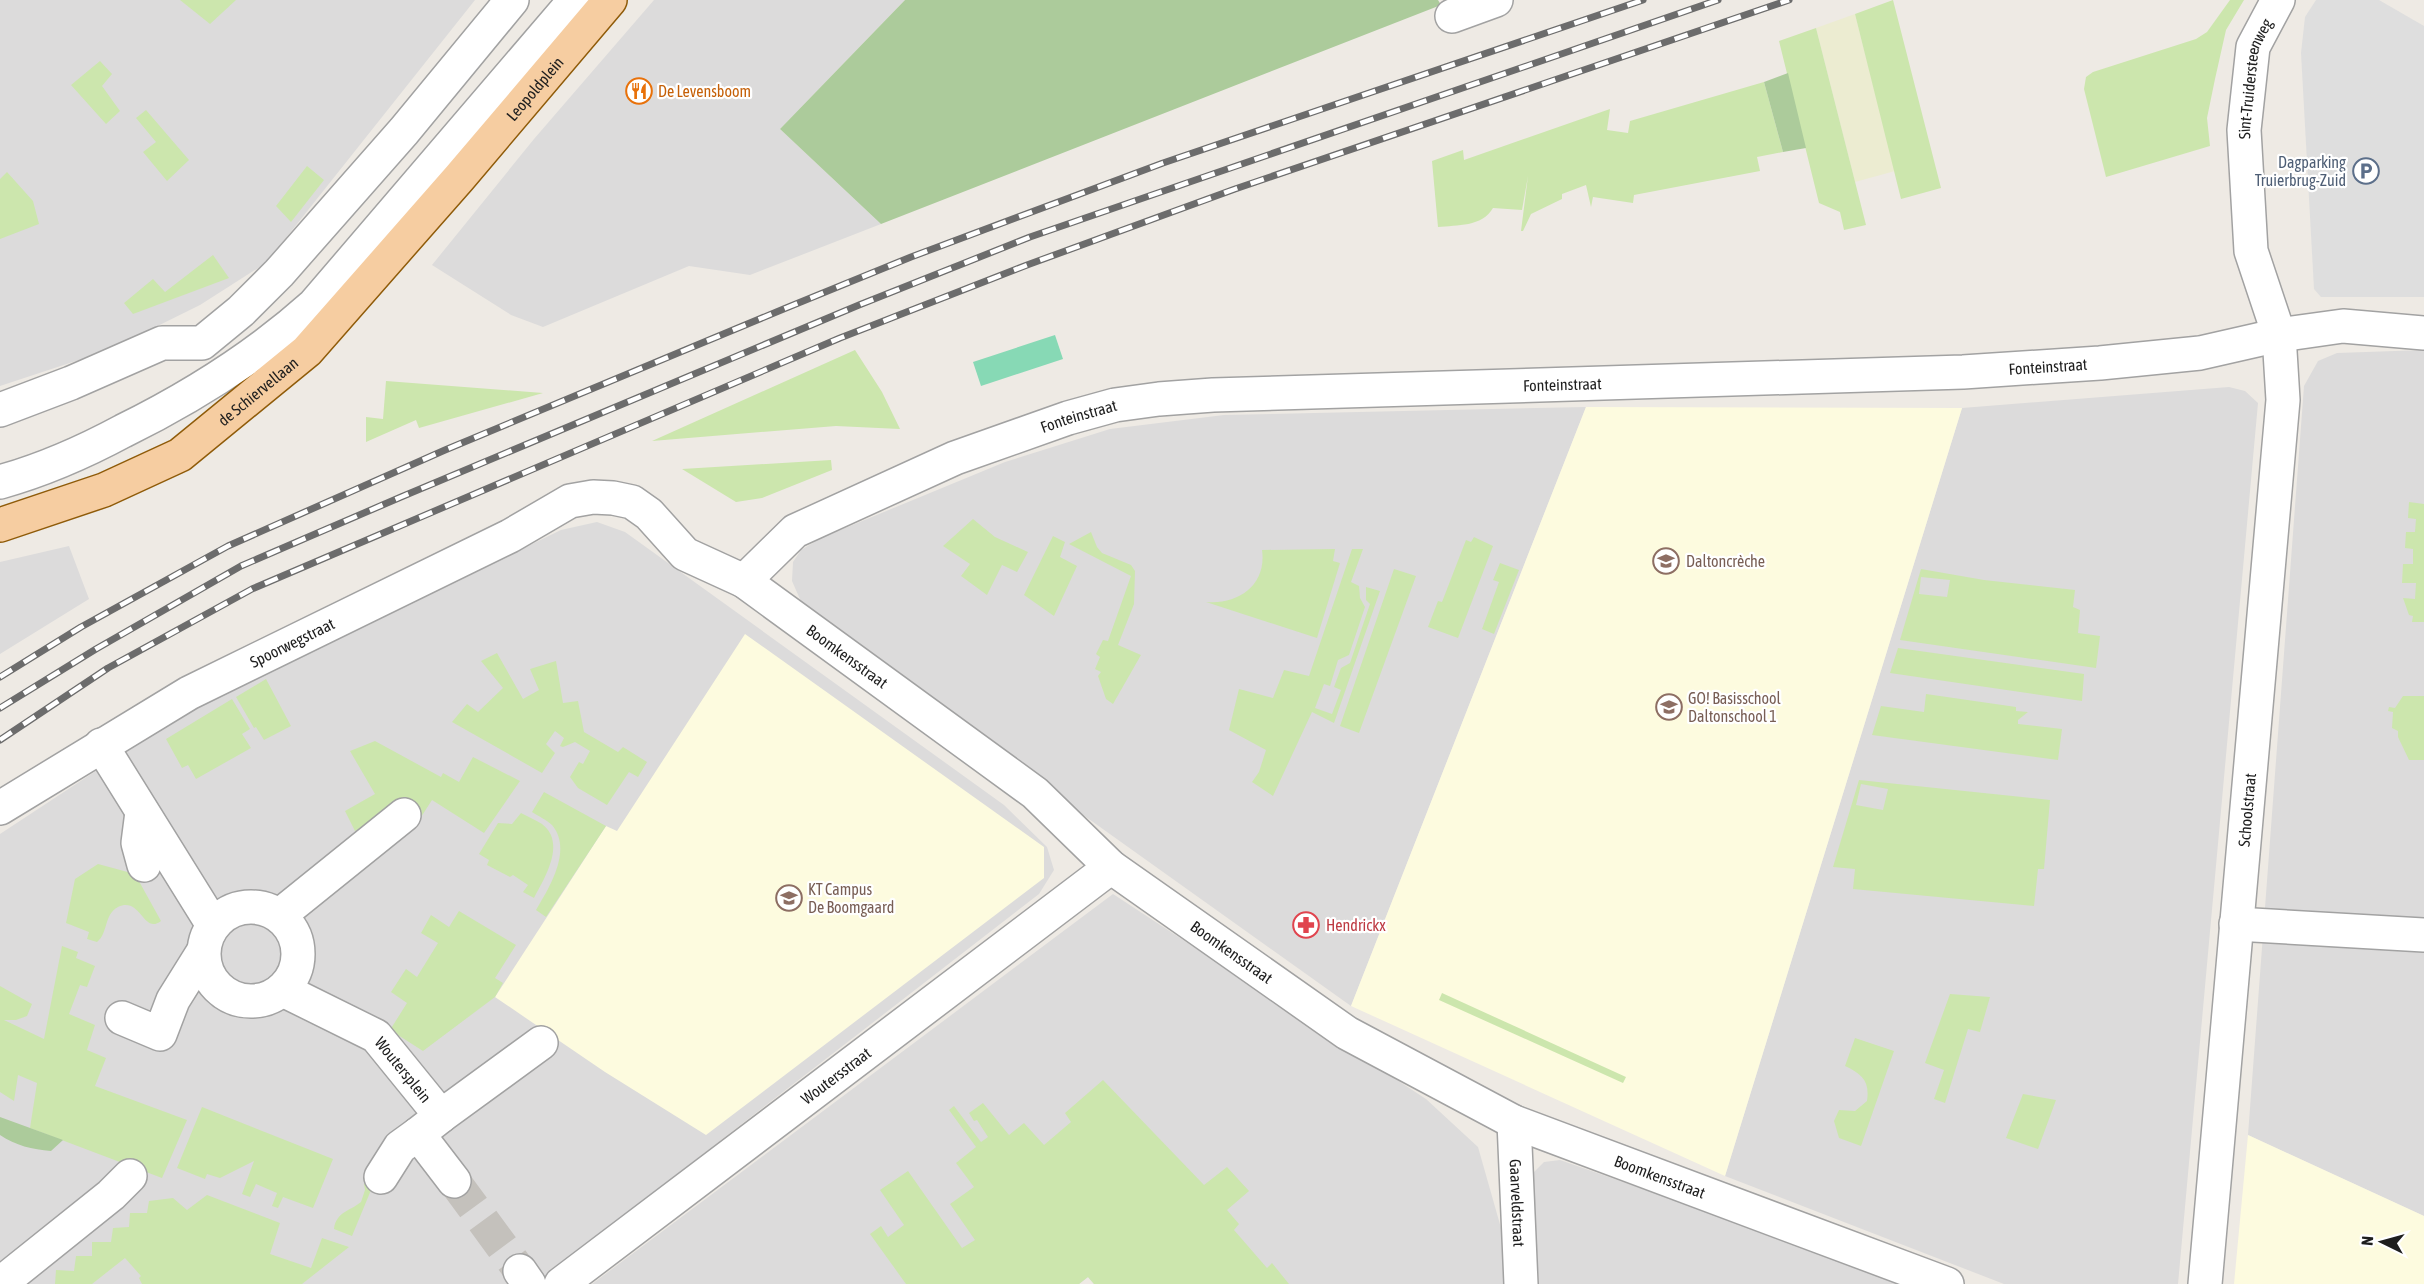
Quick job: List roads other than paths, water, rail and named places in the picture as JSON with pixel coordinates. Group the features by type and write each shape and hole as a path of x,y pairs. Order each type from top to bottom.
{"main road":[{"name":"Leopoldplein","path":"448,169 610,0"},
{"name":"de Schiervellaan","path":"0,525 104,490 180,454 307,351 448,169"}],"street":[{"path":"0,410 162,344 202,343 241,311 279,273 404,131 512,0"},
{"name":"Leopoldplein","path":"448,169 575,0"},
{"path":"1452,16 1496,0"},
{"name":"Sint-Truidersteenweg","path":"2278,0 2253,47 2244,130 2251,251 2279,335"},
{"name":"de Schiervellaan","path":"0,482 26,475 96,445 147,420 231,371 314,305 448,169"},
{"name":"Fonteinstraat","path":"744,581 795,531 955,458 1068,418 1115,405 1213,395 1997,370 2200,353 2279,335 2343,326 2424,333"},
{"name":"Schoolstraat","path":"2205,1284 2283,400 2279,335"},
{"name":"Boomkensstraat","path":"593,497 632,502 650,514 685,554 698,562 744,581 1035,793 1111,867 1347,1033 1514,1122 1947,1284"},
{"name":"Spoorwegstraat","path":"0,808 189,693 510,536 570,501 593,497"},
{"path":"101,745 142,812 208,939 208,974 221,992 241,1001 264,1001 283,990 298,966 297,938 280,915 263,907 244,906 226,912 208,939 173,1000 160,1034 122,1018"},
{"path":"142,812 138,843 144,866"},
{"path":"280,915 404,815"},
{"name":"Woutersstraat","path":"561,1284 1111,867"},
{"path":"2236,924 2424,935"},
{"name":"Woutersplein","path":"283,990 376,1036 430,1125 454,1181"},
{"path":"381,1177 399,1147 540,1043"},
{"name":"Gaarveldstraat","path":"1514,1122 1521,1284"},
{"path":"0,1284 111,1195 130,1176"}],"tunnel":[{"path":"454,1181 520,1271"}],"railway":[{"path":"0,677 81,627 228,546 445,450 786,308 911,257 1163,163 1643,0"},
{"path":"0,708 96,649 241,566 859,305 1030,237 1718,0"},
{"path":"0,740 108,668 252,589 840,338 1027,265 1235,189 1789,0"}],"place":[{"name":"De Levensboom","path":"639,91"},
{"name":"Dagparking Truierbrug-Zuid","path":"2366,171"},
{"name":"Daltoncrèche","path":"1666,561"},
{"name":"GO! Basisschool Daltonschool 1","path":"1669,707"},
{"name":"KT Campus De Boomgaard","path":"789,898"},
{"name":"Hendrickx","path":"1306,925"}]}
